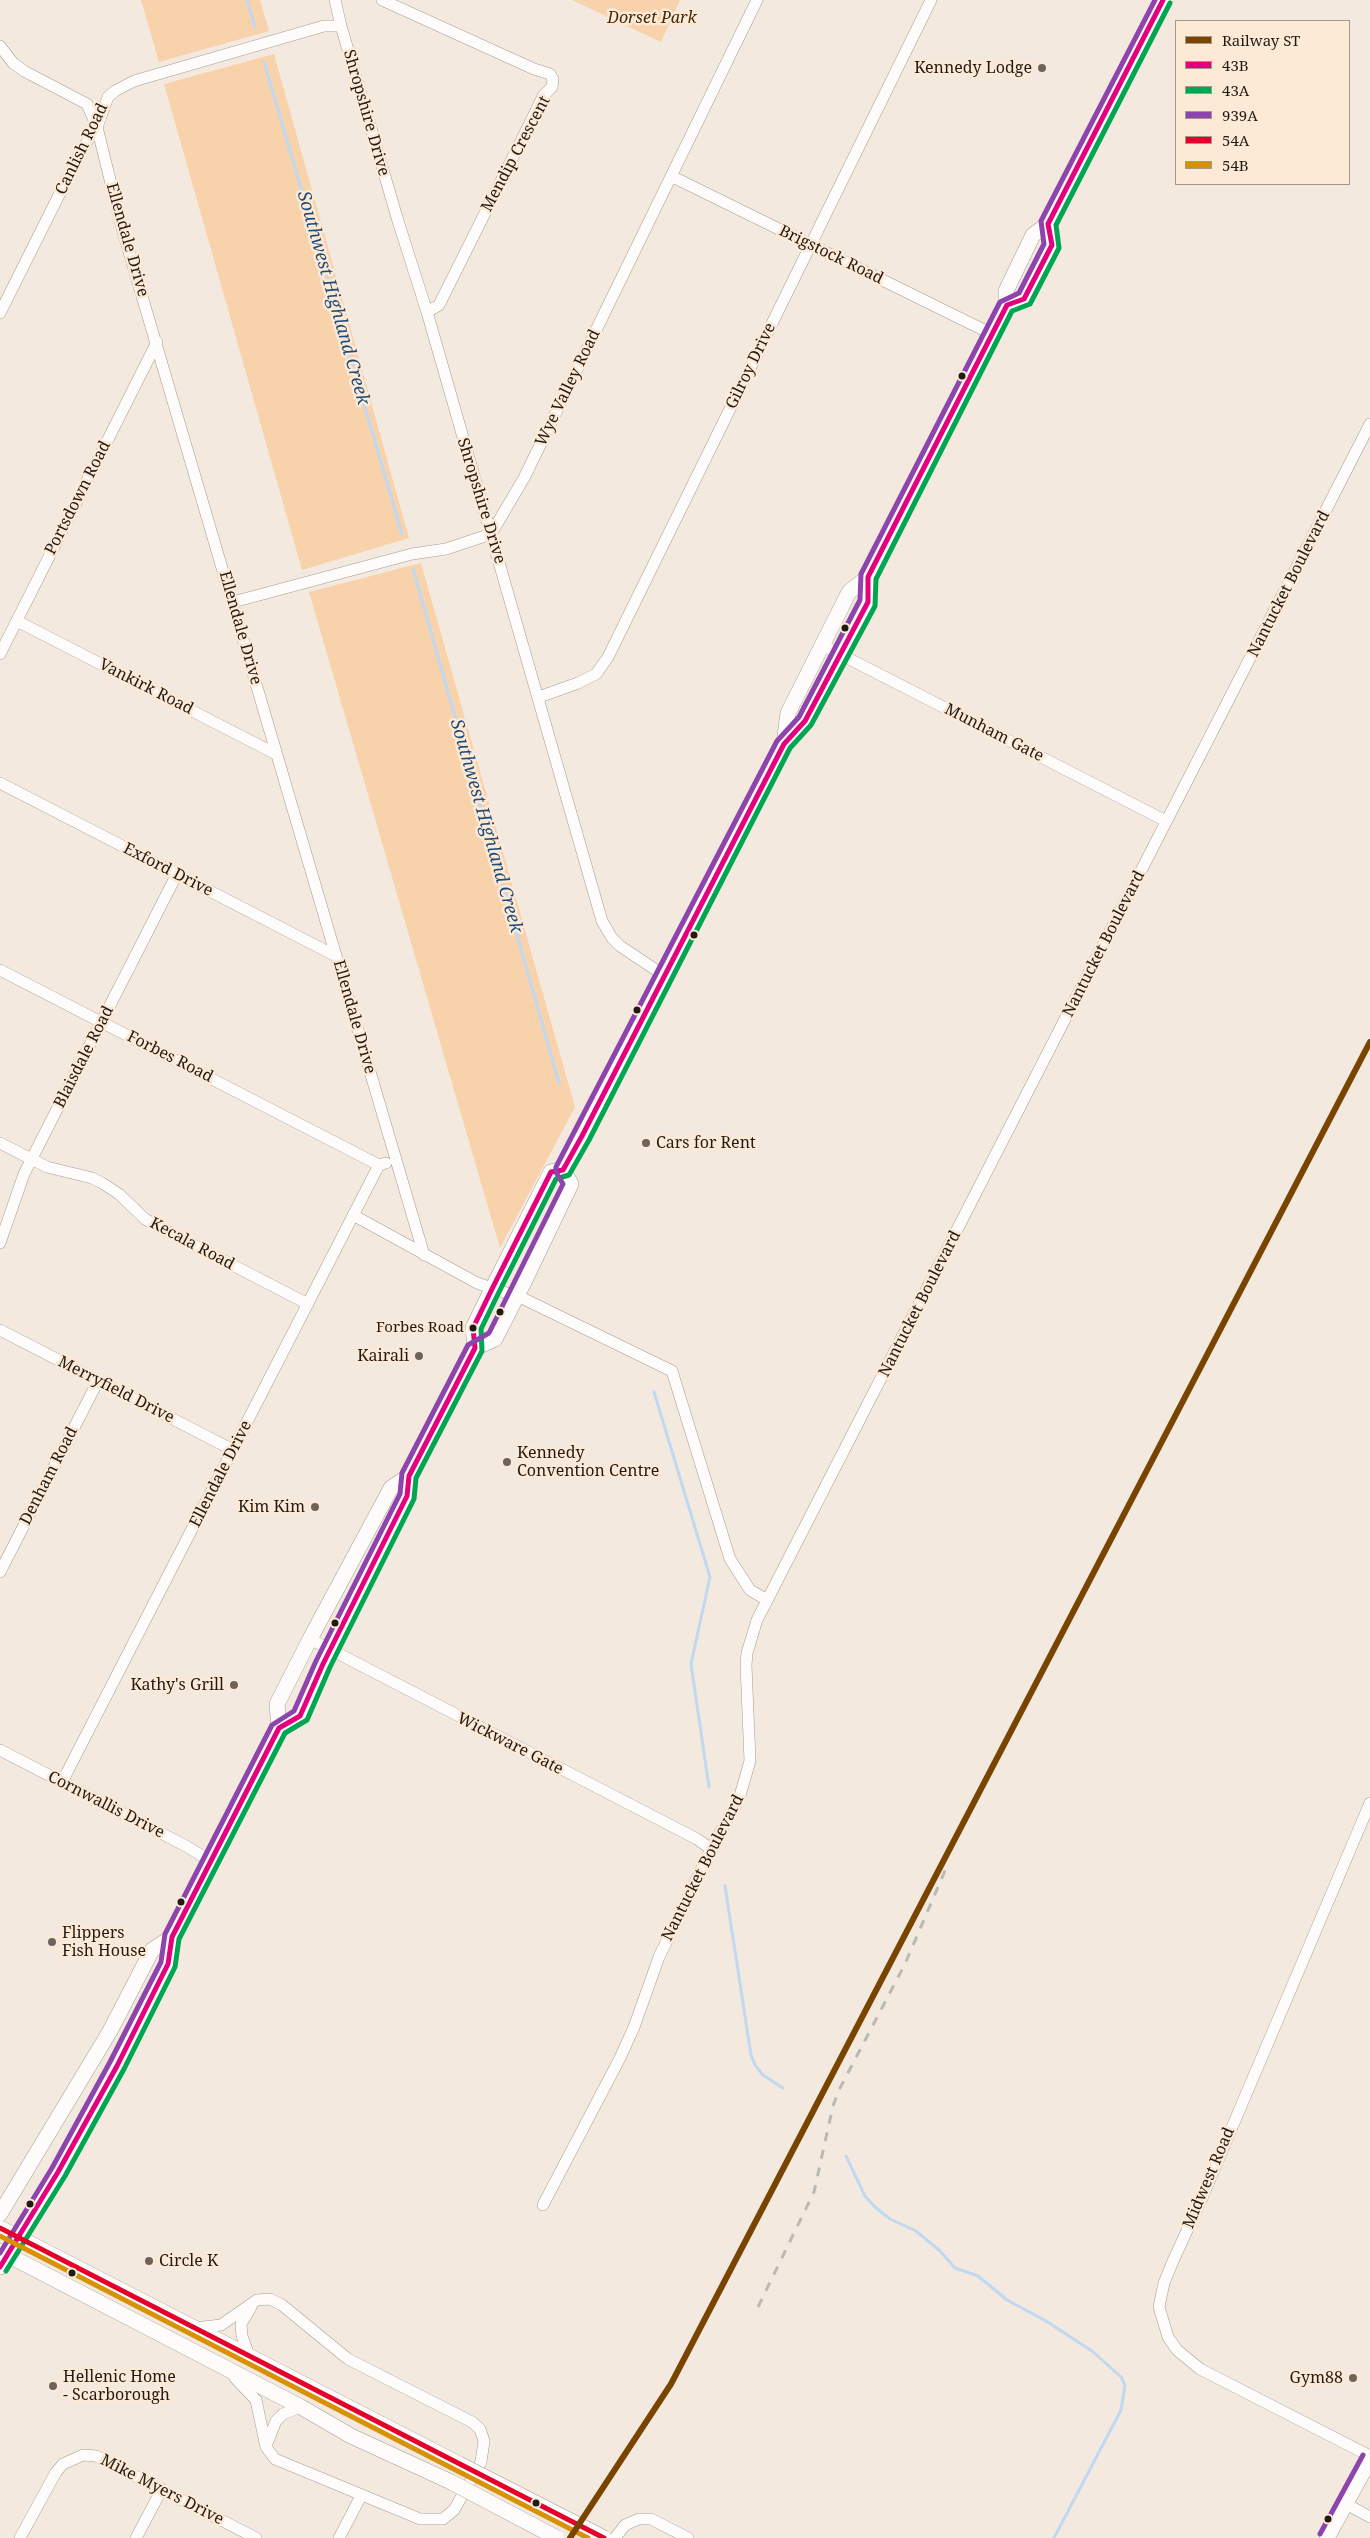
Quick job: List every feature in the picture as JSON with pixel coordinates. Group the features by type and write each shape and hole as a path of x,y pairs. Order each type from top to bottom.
{"main road":[{"path":"784,744 788,714 849,592 868,577 1007,305 1006,291 1033,235 1048,224 1163,0"},
{"path":"1007,305 1024,299 1052,245 1048,224"},
{"path":"563,1170 784,744 804,722 868,602 868,577"},
{"path":"279,1728 300,1716 330,1650 407,1496 409,1476 475,1348 473,1328 551,1172 563,1170"},
{"path":"475,1348 495,1339 571,1184 563,1170"},
{"path":"409,1476 391,1488 277,1704 279,1728 172,1937 168,1964 118,2066 58,2172 2,2258 301,2407 351,2436 450,2482 557,2538"},
{"path":"0,2214 110,2031 152,1950 172,1937"},
{"path":"0,2228 604,2538"},
{"path":"1327,2538 1370,2458"}],"street":[{"name":"Shropshire Drive","path":"335,0 398,221 428,312 602,921 612,938 620,946 665,976"},
{"name":"Mendip Crescent","path":"382,0 534,70 550,74 553,79 552,87 539,103 439,305 428,312"},
{"name":"Wye Valley Road","path":"491,534 524,478 757,0"},
{"name":"Gilroy Drive","path":"539,697 578,684 596,674 608,657 931,0"},
{"name":"Canlish Road","path":"0,313 81,151 97,127 108,97 124,85 324,26 341,26"},
{"name":"Ellendale Drive","path":"0,46 13,63 24,71 88,104 97,127 122,228 424,1255"},
{"name":"Brigstock Road","path":"671,176 992,334"},
{"name":"Portsdown Road","path":"0,654 157,342"},
{"name":"Nantucket Boulevard","path":"543,2205 623,2052 659,1957 711,1849 739,1799 750,1761 747,1653 757,1620 1370,424"},
{"path":"233,602 412,554 446,549 491,534"},
{"name":"Vankirk Road","path":"17,620 276,754"},
{"name":"Munham Gate","path":"822,646 1166,821"},
{"name":"Exford Drive","path":"0,783 336,956"},
{"name":"Blaisdale Road","path":"0,1243 14,1200 32,1159 177,874"},
{"name":"Forbes Road","path":"0,970 379,1165"},
{"name":"Kecala Road","path":"0,1143 47,1167 92,1178 102,1183 119,1194 145,1219 155,1225 308,1304"},
{"path":"379,1165 395,1160"},
{"name":"Ellendale Drive","path":"62,1782 379,1165"},
{"path":"354,1215 424,1255 492,1289 516,1296 672,1371 730,1559 750,1590 767,1600"},
{"name":"Merryfield Drive","path":"0,1330 233,1450"},
{"name":"Denham Road","path":"0,1572 98,1381"},
{"name":"Wickware Gate","path":"310,1639 696,1839 711,1849"},
{"name":"Cornwallis Drive","path":"0,1750 186,1846 212,1862"},
{"name":"Midwest Road","path":"1370,1803 1202,2198 1164,2282 1159,2307 1168,2337 1177,2350 1200,2369 1370,2458"},
{"path":"193,2328 221,2325 257,2300 270,2299 282,2305 348,2359 472,2422 482,2433 484,2441 482,2462 454,2510 443,2519 420,2519 276,2459 266,2447 256,2400 245,2386 228,2371"},
{"path":"249,2356 242,2336 241,2324 247,2312 257,2300"},
{"path":"266,2447 276,2421 283,2414 301,2407"},
{"name":"Mike Myers Drive","path":"20,2538 56,2472 73,2458 83,2455 96,2456 256,2538"},
{"path":"136,2538 162,2489"},
{"path":"339,2538 361,2496"},
{"path":"1346,2504 1370,2517"},
{"path":"615,2538 625,2525 639,2520 652,2519 688,2538"}],"green space":[{"path":"141,0 260,0 269,31 159,62"},
{"name":"Dorset Park","path":"572,0 680,0 661,42"},
{"path":"274,54 409,538 302,570 164,84"},
{"path":"421,563 575,1107 500,1248 309,592"}],"waterway":[{"name":"Southwest Highland Creek","path":"247,0 255,27"},
{"name":"Southwest Highland Creek","path":"264,62 402,534"},
{"name":"Southwest Highland Creek","path":"413,569 559,1083"},
{"name":"Southwest Highland Creek","path":"654,1392 710,1577 691,1664 709,1787"},
{"name":"Southwest Highland Creek","path":"725,1886 751,2055 755,2065 763,2075 783,2088"},
{"name":"Southwest Highland Creek","path":"846,2156 865,2196 875,2207 890,2219 916,2231 940,2251 955,2268 978,2276 1007,2300 1046,2321 1092,2351 1121,2377 1125,2385 1121,2410 1054,2538"}],"railway":[{"path":"758,2307 814,2192 833,2106 839,2090 905,1964 947,1866"}],"rail line":[{"name":"ST","path":"570,2538 671,2384 1370,1042"}],"transit line":[{"name":"939A","path":"0,2253 52,2168 110,2062 161,1962 165,1934 272,1725 294,1711 316,1661 400,1494 402,1473 468,1345 489,1333 563,1184 556,1172 556,1167 777,741 799,717 860,600 861,574 1000,302 1019,293 1044,244 1041,221 1155,0"},
{"name":"43B","path":"0,2267 58,2172 117,2066 168,1964 172,1937 279,1728 300,1716 323,1664 407,1496 409,1476 475,1348 473,1328 492,1289 551,1172 563,1170 582,1136 784,744 805,721 868,602 868,577 1007,305 1024,299 1052,245 1048,224 1163,0"},
{"name":"43A","path":"6,2271 65,2176 124,2069 175,1967 179,1939 285,1733 307,1720 330,1667 414,1499 416,1478 482,1351 481,1329 499,1292 556,1179 569,1175 589,1140 790,748 811,725 875,606 876,579 1012,311 1030,304 1059,248 1056,225 1170,3"},
{"name":"54A","path":"0,2228 604,2538"},
{"name":"54B","path":"0,2236 588,2538"},
{"name":"939A","path":"1320,2534 1363,2455"}],"place":[{"name":"Kennedy Lodge","path":"1042,68"},
{"name":"Cars for Rent","path":"646,1143"},
{"name":"Forbes Road","path":"473,1328"},
{"name":"Kairali","path":"419,1356"},
{"name":"Kennedy Convention Centre","path":"507,1462"},
{"name":"Kim Kim","path":"315,1507"},
{"name":"Kathy's Grill","path":"234,1685"},
{"name":"Flippers Fish House","path":"52,1942"},
{"name":"Circle K","path":"149,2261"},
{"name":"Gym88","path":"1353,2378"},
{"name":"Hellenic Home - Scarborough","path":"53,2386"}]}
